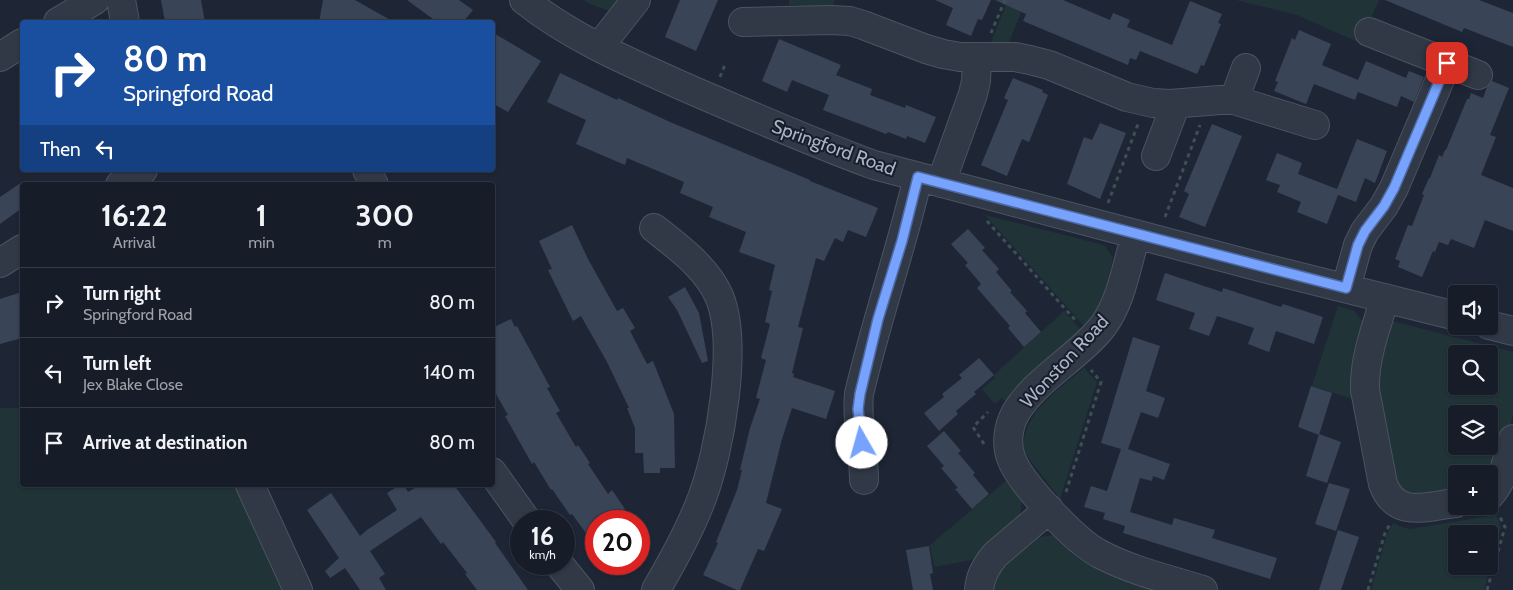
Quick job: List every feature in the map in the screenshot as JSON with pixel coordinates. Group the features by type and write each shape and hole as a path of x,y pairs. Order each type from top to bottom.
{"street":[{"path":"61,20 96,0"},
{"path":"121,0 125,20"},
{"name":"Springford Road","path":"524,0 566,30 599,47 728,106 824,146 874,164 978,193 1448,314"},
{"path":"599,47 636,0"},
{"path":"743,22 776,11 850,22 863,25 926,49 960,57 1015,57 1049,65 1127,98 1159,103 1222,101 1315,125"},
{"path":"1369,32 1478,74"},
{"path":"0,57 20,44"},
{"path":"864,480 864,462 858,409 878,321 902,241 930,180 974,94 979,57"},
{"path":"1346,288 1358,245 1365,231 1384,206 1394,188 1447,63"},
{"path":"1222,101 1246,68"},
{"path":"1156,156 1172,114 1159,103"},
{"path":"125,182 140,172"},
{"path":"654,228 689,257 707,276 719,296 726,321 728,350 722,411 709,478 688,529 656,590"},
{"name":"Wonston Road","path":"1146,236 1114,307 1103,325 1031,394 1014,416 1008,443 1010,456 1015,467 1053,514 1080,541 1098,553 1121,564 1203,590"},
{"path":"0,263 20,249"},
{"path":"1385,298 1364,375 1364,390 1383,484 1386,493 1392,500 1407,508 1448,504"},
{"path":"1498,327 1513,331"},
{"path":"1498,486 1513,439"},
{"path":"495,476 518,510"},
{"path":"251,487 298,590"},
{"path":"978,590 982,576 992,560 1053,514"},
{"path":"568,575 580,590"}],"path":[{"path":"979,57 1005,0"},
{"path":"1146,236 1222,101"},
{"path":"1100,224 1159,103"},
{"path":"978,193 975,207 1083,345 1101,382 1053,514"},
{"path":"1487,590 1505,527"},
{"path":"1368,590 1385,533"}],"green space":[{"path":"584,0 628,0 617,14"},
{"path":"789,0 834,0 833,8 789,5"},
{"path":"1008,0 1026,0 1009,42 991,42"},
{"path":"1236,0 1379,0 1360,43 1297,15"},
{"path":"985,215 1104,245 1113,258 1109,277 1100,303 1084,326"},
{"path":"1338,306 1354,311 1363,322 1353,356 1355,400 1312,386"},
{"path":"1064,311 1081,330 1007,402 1001,398 995,404 982,389 995,378 994,375"},
{"path":"1388,320 1486,345 1448,345 1448,395 1498,395 1498,348 1513,352 1513,415 1498,469 1498,465 1448,465 1448,497 1412,500 1395,490 1375,377"},
{"path":"1084,368 1097,382 1060,499 1023,451 1024,437 1028,425 1043,404"},
{"path":"0,408 20,408 20,487 238,487 286,590 0,590"},
{"path":"1006,481 1022,498 1020,519 976,559 934,567 930,545"},
{"path":"1496,515 1501,527 1498,538 1498,525 1448,525 1448,575 1488,575 1484,590 1371,590 1387,534 1393,523 1410,529"},
{"path":"1054,535 1079,559 1102,572 1152,590 991,590 993,582 1003,565 1033,538"}],"building":[{"path":"161,0 201,0 205,20 165,20"},
{"path":"323,0 355,0 390,20 319,20"},
{"path":"407,0 459,0 473,10 465,20 434,20"},
{"path":"680,0 718,0 696,51 665,37"},
{"path":"935,0 991,0 982,20 978,19 971,36 946,25 953,8"},
{"path":"995,0 1063,0 1110,20 1113,13 1130,20 1127,27 1172,45 1190,1 1222,14 1218,23 1221,24 1204,66 1201,65 1197,74 1140,51 1136,60 1130,58 1128,65 1023,21 1026,14"},
{"path":"1385,0 1479,0 1513,13 1513,47 1464,28 1462,32"},
{"path":"1299,30 1331,44 1322,65 1358,80 1366,61 1406,78 1409,71 1424,77 1414,102 1401,96 1397,107 1358,92 1355,100 1314,84 1306,104 1274,91 1278,82 1275,81 1292,38 1295,40"},
{"path":"495,34 541,61 508,112 495,105"},
{"path":"779,39 841,65 836,75 872,89 870,95 905,108 906,105 936,117 925,143 907,136 906,139 888,132 886,134 823,110 829,95 792,80 787,92 762,81"},
{"path":"560,73 617,100 618,98 670,122 878,208 866,237 848,230 843,242 835,238 824,261 816,258 798,327 803,328 792,373 794,374 793,377 835,391 826,419 792,408 766,503 782,509 764,551 758,549 740,590 703,575 718,543 716,542 737,490 750,428 760,399 756,398 766,360 761,358 770,324 765,322 772,291 769,290 775,265 739,252 746,232 709,217 713,207 680,193 684,182 627,158 625,165 576,144 586,120 547,102"},
{"path":"1013,78 1043,90 1042,92 1048,95 1029,142 1022,139 1007,176 981,165 1008,100 1004,98"},
{"path":"1492,81 1509,88 1490,135 1496,137 1481,175 1513,188 1513,231 1485,220 1474,248 1451,239 1448,245 1439,242 1422,277 1398,267 1400,261 1395,259 1408,225 1412,226 1424,195 1422,194 1439,155 1442,157 1446,150 1467,99 1469,99 1471,93 1483,98 1487,87"},
{"path":"1100,123 1126,133 1100,199 1067,184 1084,137 1092,140"},
{"path":"1212,124 1242,136 1205,227 1179,217 1189,194 1184,191"},
{"path":"1357,139 1387,151 1375,183 1365,178 1356,202 1338,195 1327,224 1297,212 1301,202 1277,192 1280,185 1266,180 1277,153 1302,163 1298,174 1337,189"},
{"path":"20,183 20,209 0,224 0,197"},
{"path":"572,225 588,259 617,311 623,308 635,328 630,331 647,364 653,361 674,414 675,468 660,468 660,473 644,473 643,453 635,453 635,428 627,408 629,408 607,362 581,316 573,321 548,270 552,269 539,241"},
{"path":"968,229 985,248 982,250 999,269 996,272 1041,332 1024,347 1008,328 1010,326 977,288 981,284 965,265 968,263 951,244"},
{"path":"1165,273 1222,292 1223,288 1281,307 1283,304 1323,317 1314,344 1276,331 1269,352 1248,344 1254,328 1217,316 1209,336 1189,329 1195,313 1156,300"},
{"path":"685,287 699,313 708,361 702,363 677,310 668,297"},
{"path":"20,293 20,339 0,344 0,299"},
{"path":"511,319 515,327 517,326 550,387 547,388 560,411 556,413 576,447 578,445 608,494 612,490 625,509 585,510 585,532 575,518 575,510 567,510 551,490 534,462 532,464 505,416 508,415 495,392 495,327"},
{"path":"1133,337 1160,346 1146,391 1165,398 1158,418 1141,412 1128,449 1170,464 1164,480 1153,476 1152,481 1140,478 1130,512 1172,525 1174,518 1215,530 1212,538 1277,558 1270,579 1123,533 1125,526 1103,519 1105,513 1084,507 1091,486 1107,491 1121,449 1101,443"},
{"path":"979,358 994,375 974,392 976,394 956,411 958,414 939,431 924,413 944,397 942,394 962,378 959,375"},
{"path":"1311,386 1332,393 1319,435 1298,427"},
{"path":"944,431 961,451 958,453 989,494 972,509 941,468 944,466 927,446"},
{"path":"1319,434 1341,442 1327,483 1306,476"},
{"path":"1329,483 1350,489 1336,531 1315,524"},
{"path":"397,487 405,487 408,492 417,487 455,487 510,564 510,575 517,575 528,590 477,590 465,574 467,573 443,542 441,544 421,517 370,551 385,574 379,578 386,590 360,590 345,568 330,578 325,571 339,558 307,510 331,493 360,536 397,510 387,493"},
{"path":"1338,530 1359,537 1341,590 1319,590"},
{"path":"929,546 933,573 930,574 933,590 913,590 906,550"}],"route":[{"path":"862,443 858,409 866,364 902,241 918,177 1346,288 1358,245 1365,231 1384,206 1394,188 1447,63"}]}
